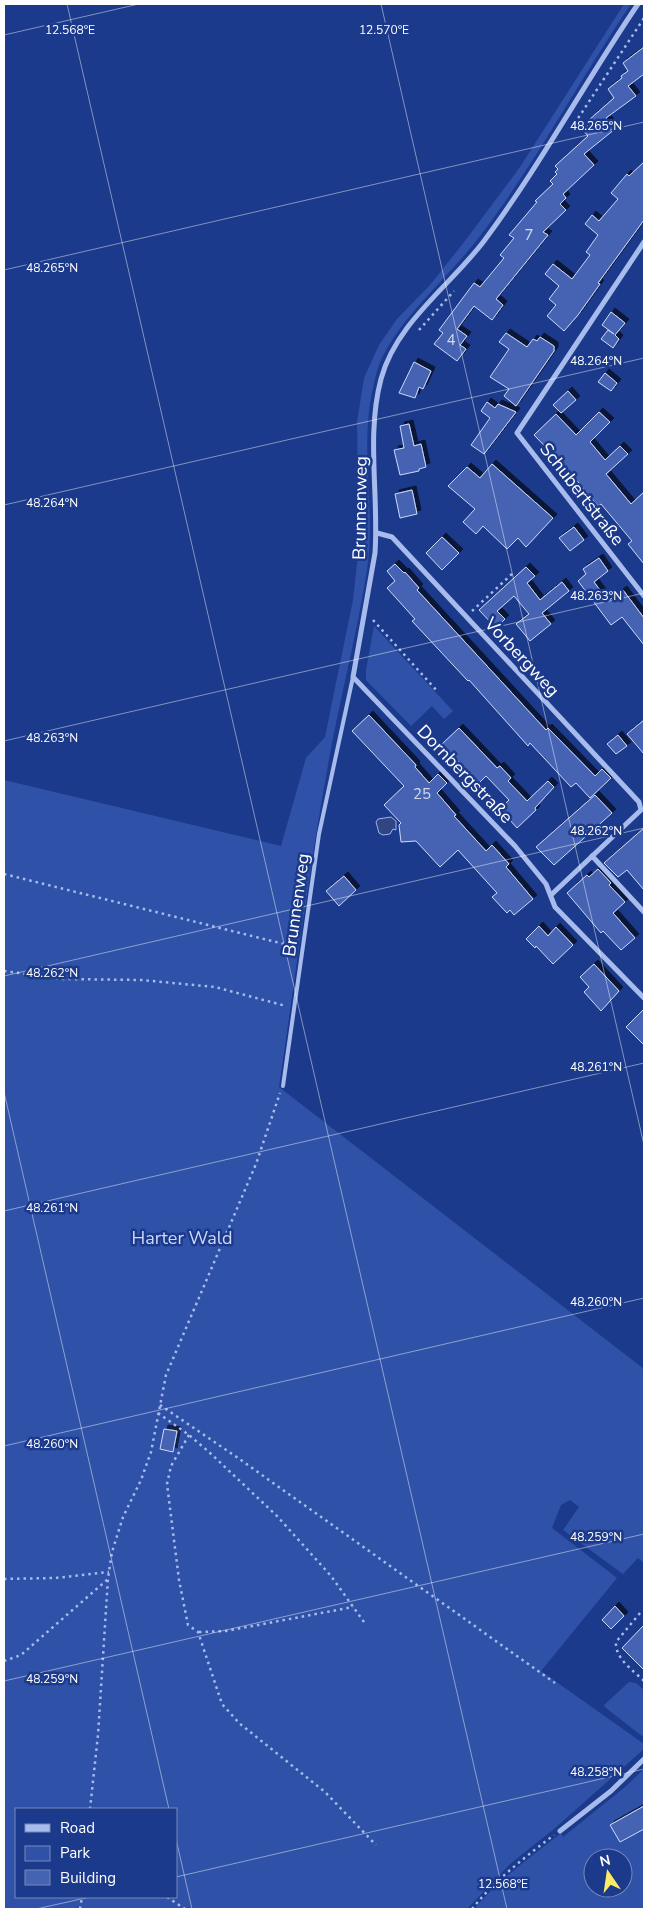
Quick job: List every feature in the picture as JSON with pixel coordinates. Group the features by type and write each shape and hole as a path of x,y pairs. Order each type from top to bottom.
{"street":[{"name":"Brunnenweg","path":"353,678 377,533 374,439 376,408 381,378 390,356 414,319 483,242 591,79 638,4"},
{"name":"Schubertstraße","path":"644,242 517,433 644,596"},
{"name":"Vorbergweg","path":"377,533 392,537 639,802 640,810 592,856"},
{"name":"Dornbergstraße","path":"353,678 515,846 546,884 555,907 644,998"},
{"path":"551,895 592,856 644,912"},
{"path":"560,1831 611,1791 644,1759"}],"lane":[{"name":"Brunnenweg","path":"283,1086 320,834 353,678"}],"path":[{"path":"568,134 644,18"},
{"path":"416,333 457,287"},
{"path":"466,617 513,573"},
{"path":"371,630 374,611"},
{"path":"373,620 438,692"},
{"path":"4,874 303,949"},
{"path":"4,971 63,979 142,980 215,987 295,1008"},
{"path":"90,1808 98,1735 108,1578 112,1552 123,1517 141,1480 151,1452 166,1375 256,1164 283,1086"},
{"path":"160,1405 238,1458 555,1683"},
{"path":"158,1413 189,1435 277,1516 331,1576 364,1622"},
{"path":"189,1435 170,1466 167,1484 179,1580 188,1625 198,1632 222,1704 239,1723 325,1792 376,1845"},
{"path":"4,1579 55,1578 109,1572"},
{"path":"4,1660 21,1655 108,1578"},
{"path":"198,1632 226,1630 353,1606"},
{"path":"640,1613 616,1642 616,1648 619,1656 644,1681"},
{"path":"472,1909 481,1897 512,1867 560,1831"},
{"path":"168,1898 185,1909"}],"green space":[{"name":"Harter Wald","path":"624,4 631,4 520,180 468,251 401,327 390,343 378,367 369,411 367,434 370,524 367,570 325,782 279,1087 644,1369 644,1563 638,1558 623,1574 563,1530 579,1507 570,1500 561,1505 552,1528 617,1578 541,1671 644,1744 644,1749 554,1829 510,1864 467,1909 4,1909 4,780 281,846 306,758 325,737 353,600 359,546 357,422 364,378 379,345 397,319 430,285 520,167"},
{"path":"374,626 453,711 444,719 432,706 411,726 366,680"},
{"path":"629,1682 636,1683 644,1690 644,1735 642,1736 604,1705"},
{"path":"644,1769 644,1909 474,1909 494,1888 526,1860 561,1833 563,1837 625,1787"}],"shaded area":[{"path":"391,817 396,821 396,830 393,829 390,834 383,835 379,833 376,822 378,819"}],"building":[{"path":"644,47 644,74 628,86 636,96 606,118 615,129 584,154 594,165 563,194 566,198 560,204 566,210 543,232 548,235 496,299 503,305 492,320 474,306 457,329 467,336 460,345 466,349 457,361 434,344 443,333 439,330 474,283 480,287 504,258 500,255 514,238 509,235 537,202 535,201 553,184 550,181 557,174 555,172 558,169 555,166 588,136 583,130 592,122 590,119 614,98 608,89 628,71 623,63"},
{"path":"644,162 644,220 598,283 600,284 578,315 564,331 547,316 556,305 549,299 559,286 545,274 553,264 572,279 590,255 586,252 598,235 585,224 592,215 599,221 618,199 611,193 627,174 629,176"},
{"path":"611,312 625,323 615,335 619,339 613,348 601,339 608,330 614,334 602,325"},
{"path":"506,333 527,347 533,339 537,341 540,337 554,346 554,351 516,406 504,396 509,389 490,377 509,349 499,342"},
{"path":"414,362 431,371 423,389 419,387 415,398 399,393"},
{"path":"605,373 617,383 611,391 598,382"},
{"path":"568,391 576,400 561,413 553,405"},
{"path":"487,402 495,408 498,404 516,412 484,454 471,445 490,418 481,411"},
{"path":"599,412 610,422 590,442 605,460 620,446 628,454 606,474 631,504 644,492 644,564 628,544 632,541 601,504 598,506 574,477 570,480 558,466 561,463 534,435 556,414 576,435"},
{"path":"409,424 414,446 421,444 426,467 419,469 419,471 400,475 394,450 404,448 400,426"},
{"path":"492,464 553,518 526,547 518,538 507,549 483,526 476,534 463,522 475,509 448,486 467,467 480,478"},
{"path":"412,490 417,514 400,518 395,494"},
{"path":"574,527 584,540 570,551 559,538"},
{"path":"442,537 459,553 442,570 426,553"},
{"path":"599,558 608,571 594,582 608,601 623,590 644,618 644,645 622,617 611,625 578,581 586,574 583,569"},
{"path":"395,564 405,572 419,588 417,590 546,730 548,728 595,776 602,769 611,778 590,798 576,783 571,787 530,743 528,746 469,680 412,621 415,619 387,588 395,581 387,571"},
{"path":"526,567 535,576 527,583 540,600 562,582 569,591 542,613 551,624 530,641 516,624 529,614 514,596 497,611 505,619 496,628 479,610"},
{"path":"369,715 416,765 415,767 429,783 438,774 447,783 437,793 456,815 454,816 486,851 492,845 509,864 506,867 533,899 514,915 510,910 507,913 492,897 497,893 458,850 440,867 416,841 401,842 399,825 401,823 384,805 404,786 352,731"},
{"path":"644,720 644,754 627,734"},
{"path":"459,728 497,768 500,766 511,778 508,781 527,801 548,781 554,787 535,808 536,810 517,828 500,809 509,800 486,776 477,785 459,767 461,765 442,744"},
{"path":"618,735 627,746 616,754 607,744"},
{"path":"595,795 612,813 554,865 536,847"},
{"path":"644,828 644,890 627,870 618,877 604,863"},
{"path":"598,869 611,883 609,885 625,902 613,913 635,938 621,950 603,931 601,933 567,893 587,875 589,877"},
{"path":"344,876 356,890 339,906 326,891"},
{"path":"539,926 548,936 556,927 573,945 553,964 536,946 535,948 526,939"},
{"path":"594,964 619,991 601,1011 584,992 589,987 580,977"},
{"path":"644,1009 644,1045 626,1027"},
{"path":"164,1429 177,1431 173,1452 160,1449"},
{"path":"615,1606 624,1616 611,1629 602,1620"},
{"path":"644,1625 644,1670 622,1648"},
{"path":"644,1806 644,1829 620,1842 610,1825"}]}
